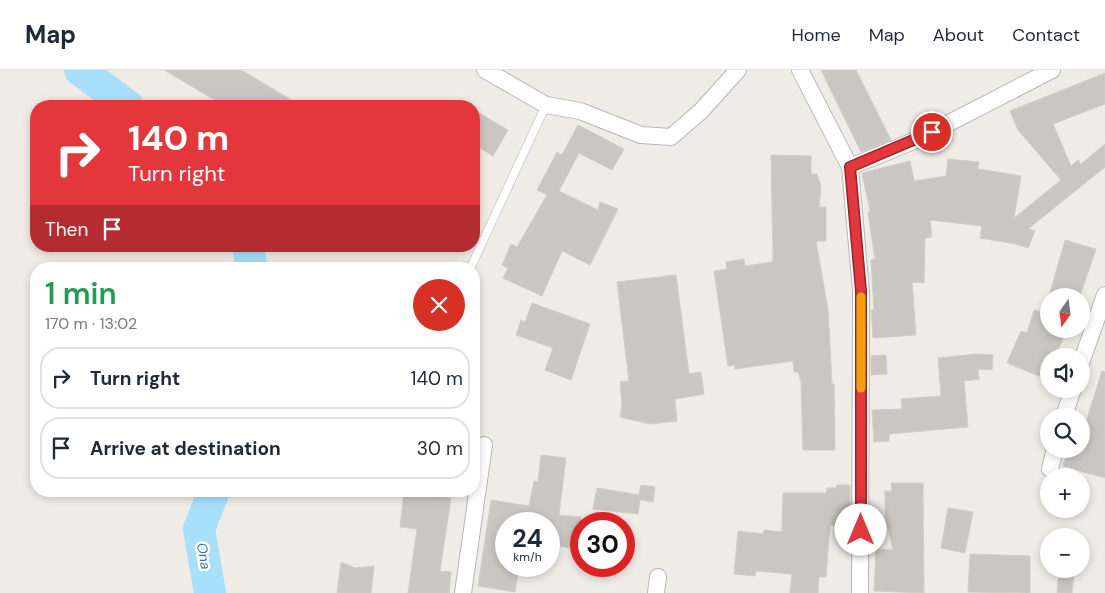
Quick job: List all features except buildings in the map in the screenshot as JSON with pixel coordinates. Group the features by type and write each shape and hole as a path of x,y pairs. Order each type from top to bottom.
{"street":[{"path":"485,70 546,105 580,111 641,135 671,137 701,111 738,70"},
{"path":"800,70 850,167 861,311 860,593"},
{"path":"850,167 916,140 1052,70"},
{"path":"1086,348 1105,295"},
{"path":"480,473 484,445"},
{"path":"463,593 477,497"}],"lane":[{"path":"480,247 546,105"}],"waterway":[{"name":"Ona","path":"80,70 120,100"},
{"name":"Ona","path":"249,252 251,262"},
{"name":"Ona","path":"210,593 199,529 212,497"}],"slow traffic":[{"path":"861,297 861,388"}],"route":[{"path":"861,530 862,320 850,167 932,132"}]}
